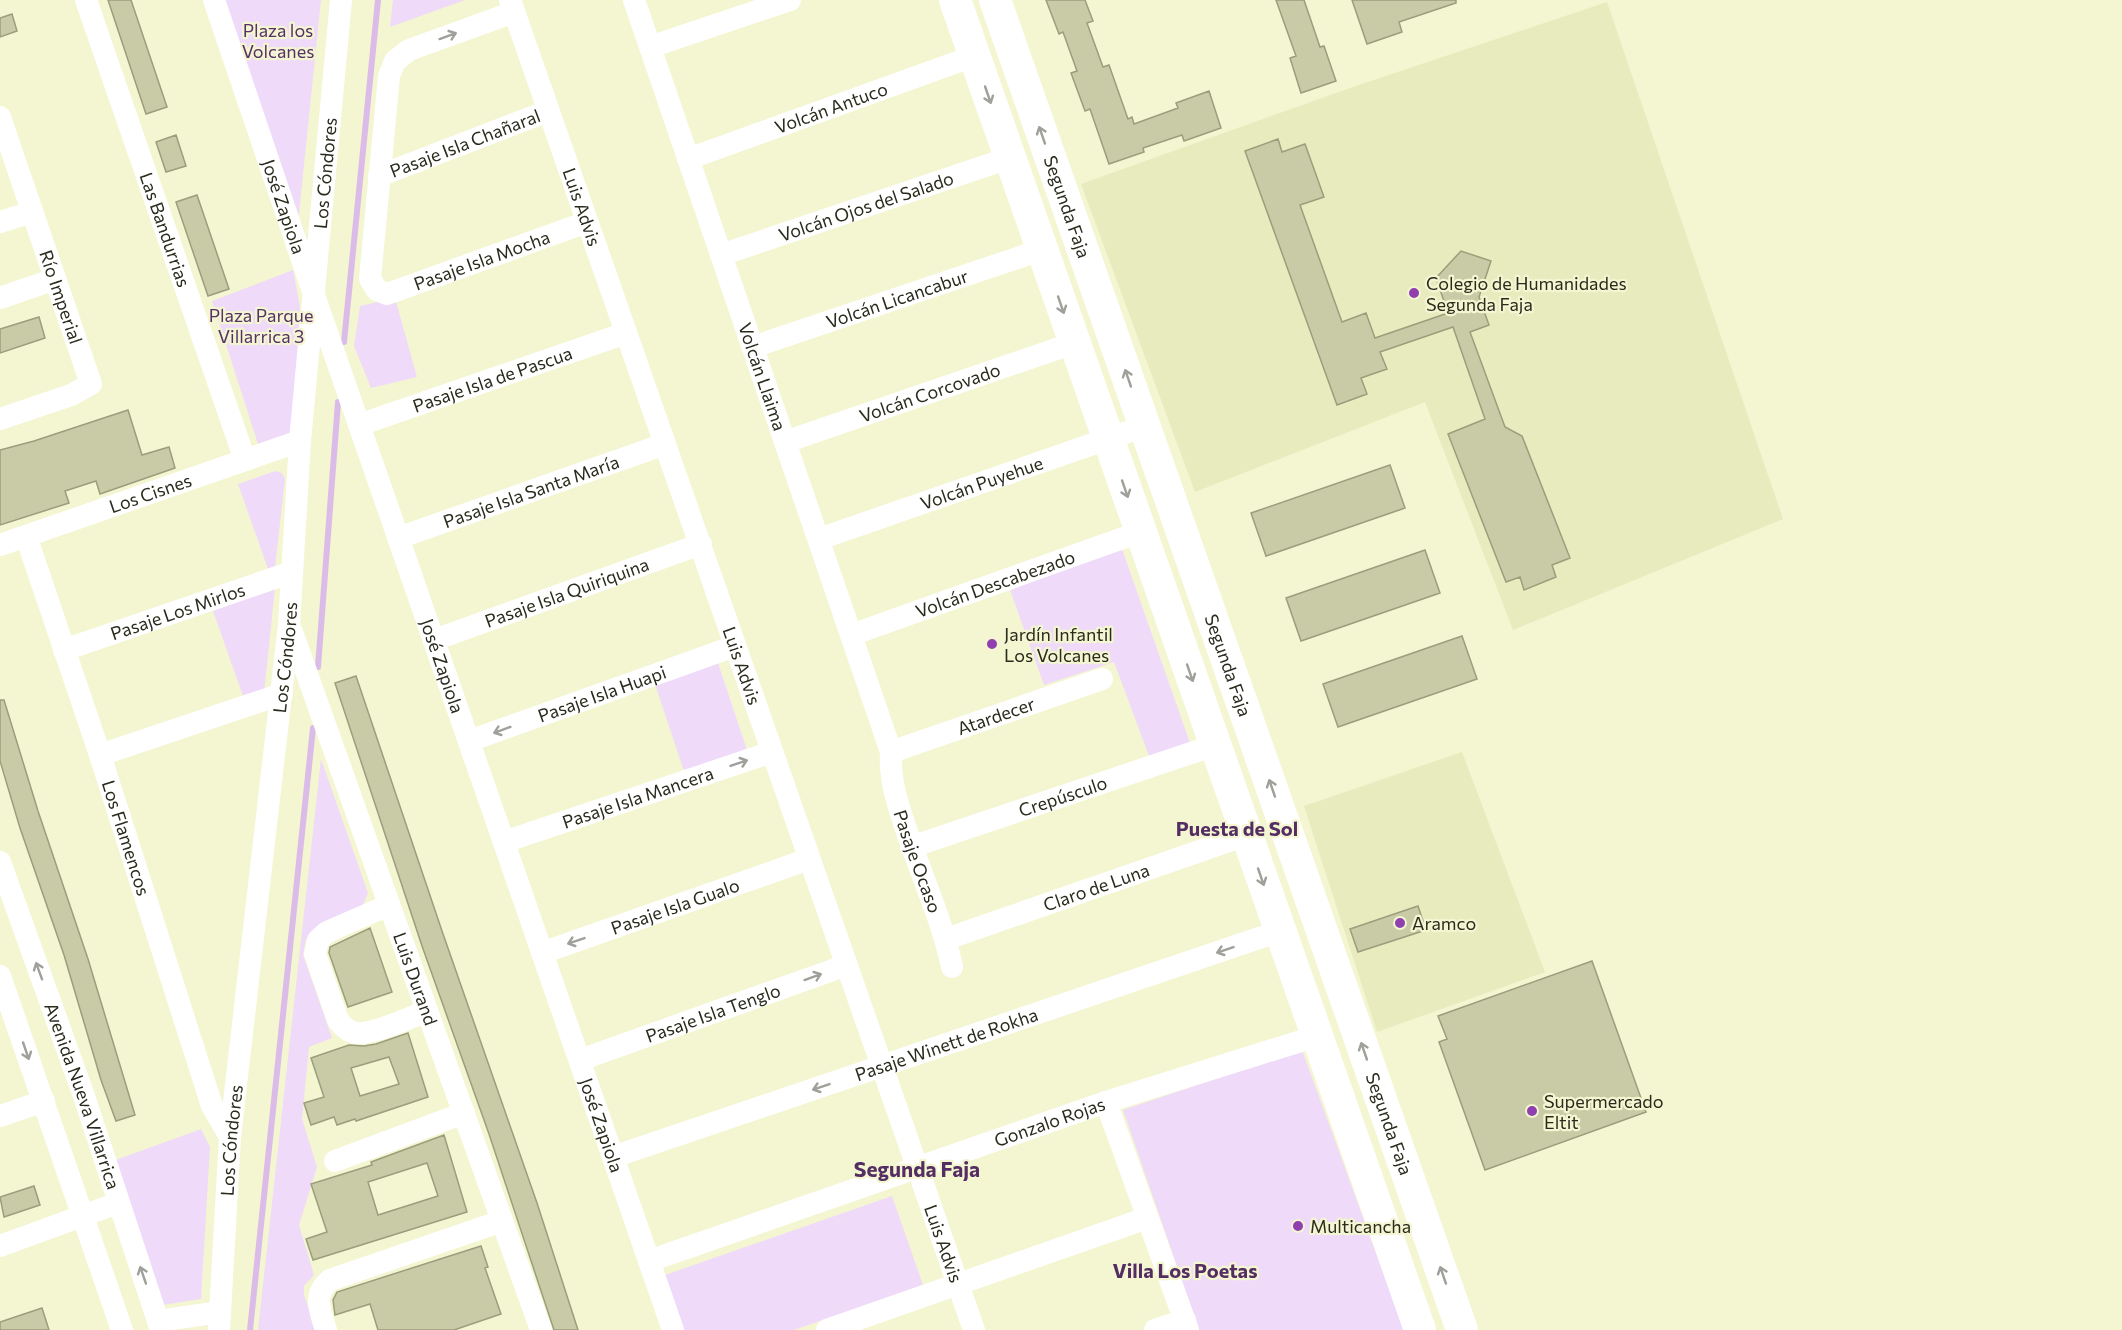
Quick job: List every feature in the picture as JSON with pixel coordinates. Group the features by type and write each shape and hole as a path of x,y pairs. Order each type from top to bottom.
{"main road":[{"path":"955,0 1420,1330"},
{"name":"Segunda Faja","path":"995,0 1462,1330"}],"street":[{"name":"Las Bandurrias","path":"86,0 245,460"},
{"name":"José Zapiola","path":"214,0 398,538 674,1330"},
{"name":"Los Cóndores","path":"160,1326 219,1321 230,1137 289,625 300,441 341,0"},
{"name":"Volcán Llaima","path":"634,0 891,752"},
{"path":"650,48 790,0"},
{"path":"379,176 389,76 395,61 409,50 512,6"},
{"name":"Luis Advis","path":"512,6 974,1330"},
{"name":"Volcán Antuco","path":"688,159 974,56"},
{"name":"Pasaje Isla Chañaral","path":"379,176 548,111"},
{"name":"Río Imperial","path":"0,117 91,384 71,395 0,419"},
{"name":"Volcán Ojos del Salado","path":"722,255 1009,158"},
{"name":"Pasaje Isla Mocha","path":"379,176 370,279 377,290 387,294 587,222"},
{"path":"0,222 32,212"},
{"name":"Volcán Licancabur","path":"753,347 1041,250"},
{"path":"0,298 55,279"},
{"name":"Pasaje Isla de Pascua","path":"359,425 626,333"},
{"name":"Volcán Corcovado","path":"785,442 1074,343"},
{"name":"Volcán Puyehue","path":"819,539 1145,426"},
{"name":"Los Cisnes","path":"0,545 300,441"},
{"name":"Pasaje Isla Santa María","path":"398,538 665,444"},
{"name":"Volcán Descabezado","path":"851,635 1140,532"},
{"name":"Los Flamencos","path":"26,536 100,755 212,1106 230,1137"},
{"name":"Pasaje Isla Quiriquina","path":"434,640 700,544"},
{"name":"Pasaje Los Mirlos","path":"64,650 292,572"},
{"name":"Luis Durand","path":"289,625 542,1330"},
{"name":"Pasaje Isla Huapi","path":"469,741 735,646"},
{"name":"Atardecer","path":"891,752 1101,679"},
{"path":"100,755 282,694"},
{"name":"Crepúsculo","path":"911,847 1215,745"},
{"name":"Pasaje Isla Mancera","path":"504,842 772,752"},
{"name":"Pasaje Ocaso","path":"891,752 890,768 895,796 911,847 946,939 952,967"},
{"name":"Claro de Luna","path":"946,939 1246,835"},
{"name":"Pasaje Isla Gualo","path":"542,953 809,859"},
{"name":"Avenida Nueva Villarrica","path":"0,862 84,1096 160,1326"},
{"path":"390,905 327,932 318,940 315,954 338,1020 351,1032 365,1033 427,1011"},
{"name":"Pasaje Winett de Rokha","path":"613,1157 1280,932"},
{"name":"Pasaje Isla Tenglo","path":"580,1060 846,965"},
{"path":"0,976 83,1217 117,1329"},
{"name":"Gonzalo Rojas","path":"649,1261 1106,1102 1317,1036"},
{"path":"0,1116 44,1101"},
{"path":"1106,1102 1186,1325 1155,1330"},
{"path":"335,1161 464,1113"},
{"path":"0,1246 118,1203"},
{"path":"827,1330 1147,1218"},
{"path":"326,1330 318,1301 321,1290 330,1280 502,1221"}],"shaded area":[{"name":"Colegio de Humanidades Segunda Faja","path":"1607,2 1783,519 1513,630 1425,402 1195,492 1081,184 1350,88"},
{"path":"1462,752 1545,972 1377,1032 1304,806"}],"green space":[{"name":"Plaza los Volcanes","path":"224,0 321,0 298,223"},
{"path":"393,0 465,0 390,27"},
{"name":"Plaza Parque Villarrica 3","path":"293,270 300,307 293,433 258,444 212,301"},
{"path":"395,298 417,377 371,388 354,346 360,306"},
{"path":"275,471 282,473 285,479 275,567 268,569 238,484"},
{"path":"1122,549 1190,743 1149,756 1114,662 1044,685 1010,590"},
{"path":"275,588 264,693 244,699 213,611"},
{"path":"718,663 747,750 684,771 655,684"},
{"path":"321,759 368,893 363,905 317,929 306,939 303,955 332,1038 309,1047 302,1119 317,1167 299,1225 314,1275 304,1286 304,1295 316,1330 258,1330"},
{"path":"1302,1050 1404,1330 1199,1330 1123,1110"},
{"path":"201,1129 210,1147 201,1299 162,1305 113,1161"},
{"path":"892,1196 923,1285 794,1330 681,1330 662,1276"}],"building":[{"path":"108,0 131,0 167,107 146,114"},
{"path":"1046,0 1085,0 1093,21 1087,23 1103,67 1109,65 1128,119 1132,117 1134,124 1178,108 1176,103 1209,91 1221,128 1184,141 1182,135 1143,148 1144,152 1109,164 1090,109 1085,111 1071,73 1077,71 1063,32 1059,34"},
{"path":"1276,0 1304,0 1320,47 1324,46 1336,81 1301,93 1290,58 1296,56"},
{"path":"1352,0 1456,0 1456,3 1399,22 1402,32 1367,44"},
{"path":"12,14 17,31 0,37 0,18"},
{"path":"176,135 186,166 166,172 156,142"},
{"path":"1278,139 1282,152 1305,144 1324,197 1300,205 1342,322 1366,313 1375,338 1448,313 1436,278 1461,251 1491,261 1479,297 1489,325 1470,332 1505,427 1522,436 1570,558 1552,565 1556,577 1524,590 1520,577 1506,582 1448,434 1485,419 1453,327 1380,352 1387,369 1361,378 1367,394 1337,405 1245,151"},
{"path":"197,195 229,289 208,296 176,202"},
{"path":"39,317 45,338 0,353 0,329"},
{"path":"128,410 142,455 169,447 175,468 100,494 96,481 65,491 69,503 0,525 0,450"},
{"path":"1390,465 1405,508 1266,556 1251,513"},
{"path":"1425,550 1440,593 1301,641 1286,598"},
{"path":"1462,636 1477,679 1338,727 1323,684"},
{"path":"356,676 537,1203 578,1330 554,1330 489,1134 422,946 335,683"},
{"path":"0,700 4,700 38,811 88,959 135,1115 116,1121 0,761"},
{"path":"1418,906 1426,930 1358,952 1350,929"},
{"path":"370,928 392,992 348,1007 329,953 330,947"},
{"path":"1592,961 1646,1112 1485,1170 1439,1042 1447,1039 1438,1016"},
{"path":"408,1033 428,1097 356,1121 355,1119 337,1125 334,1117 311,1125 304,1103 324,1097 311,1058 349,1045 376,1044","holes":["389,1057 399,1084 360,1096 351,1068"]},
{"path":"444,1135 467,1212 313,1260 306,1239 327,1232 311,1184 372,1165 371,1162","holes":["427,1163 438,1196 378,1215 368,1182"]},
{"path":"34,1186 40,1205 4,1217 0,1197"},
{"path":"481,1246 488,1267 485,1268 501,1314 454,1330 378,1330 370,1304 335,1315 333,1300 337,1292"},
{"path":"42,1308 49,1330 0,1330 0,1322"}],"waterway":[{"path":"344,342 378,0"},
{"path":"318,667 338,402"},
{"path":"250,1330 313,728"}],"place":[{"name":"Colegio de Humanidades Segunda Faja","path":"1414,293"},
{"name":"Jardín Infantil Los Volcanes","path":"992,644"},
{"name":"Aramco","path":"1400,923"},
{"name":"Supermercado Eltit","path":"1532,1111"},
{"name":"Multicancha","path":"1298,1226"}],"district":[{"name":"Puesta de Sol","path":"1237,828"},
{"name":"Segunda Faja","path":"917,1168"},
{"name":"Villa Los Poetas","path":"1185,1270"}]}
